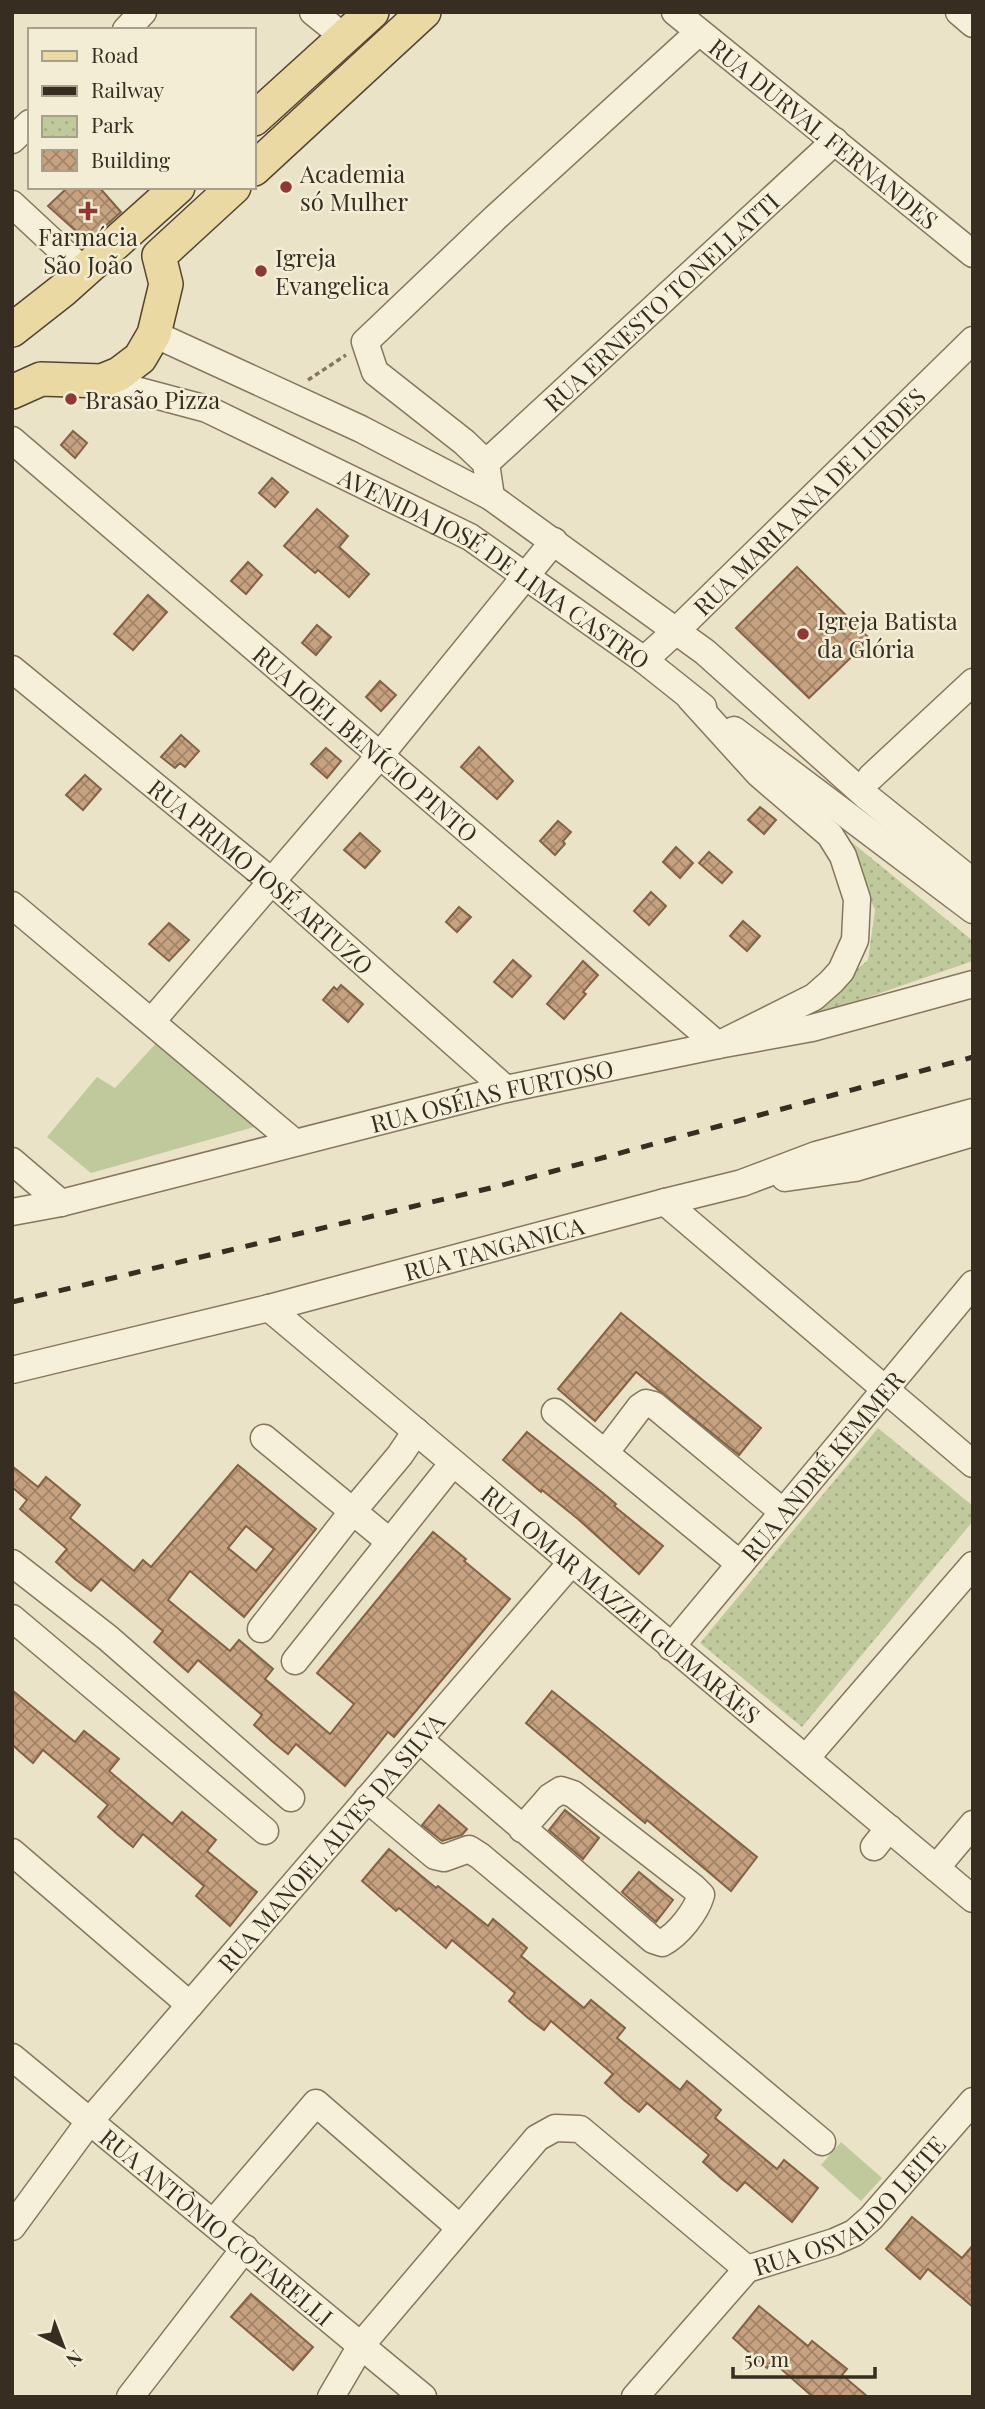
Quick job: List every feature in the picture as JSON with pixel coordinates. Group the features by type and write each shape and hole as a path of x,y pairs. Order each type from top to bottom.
{"main road":[{"path":"256,117 372,12"},
{"path":"256,167 424,12"},
{"path":"12,330 84,271 176,189"},
{"path":"159,256 232,189"},
{"path":"12,392 41,379 102,381 119,374 140,358 154,334 166,284 159,256 134,227"}],"street":[{"path":"127,28 144,12"},
{"path":"313,12 344,37"},
{"name":"RUA DURVAL FERNANDES","path":"675,12 973,254"},
{"path":"959,12 973,24"},
{"path":"491,497 486,463 464,442 375,372 365,342 495,218 699,32"},
{"path":"12,141 28,125"},
{"name":"RUA ERNESTO TONELLATTI","path":"486,463 835,141"},
{"path":"12,204 84,271"},
{"name":"AVENIDA JOSÉ DE LIMA CASTRO","path":"154,334 361,429 491,497 705,652 763,690 863,797"},
{"name":"RUA MARIA ANA DE LURDES","path":"643,660 676,631 973,340"},
{"name":"AVENIDA JOSÉ DE LIMA CASTRO","path":"102,381 207,409 470,537 643,660 690,698 863,797"},
{"name":"RUA JOEL BENÍCIO PINTO","path":"12,440 718,1045"},
{"path":"152,1021 381,754 554,541"},
{"name":"RUA PRIMO JOSÉ ARTUZO","path":"12,669 271,881 506,1089"},
{"path":"863,797 973,682"},
{"path":"690,698 759,774 830,835 843,856 857,900 855,940 841,971 831,982 814,997 718,1045"},
{"path":"863,797 973,861"},
{"path":"863,797 973,882"},
{"path":"863,797 973,910"},
{"path":"12,905 294,1142"},
{"name":"RUA OSÉIAS FURTOSO","path":"12,1212 61,1203 506,1089 813,1028 973,984"},
{"name":"RUA TANGANICA","path":"12,1370 269,1308 742,1184 816,1155 973,1112"},
{"path":"742,1184 855,1168 973,1133"},
{"path":"12,1161 61,1203"},
{"path":"666,1202 973,1464"},
{"name":"RUA ANDRÉ KEMMER","path":"671,1647 973,1284"},
{"name":"RUA OMAR MAZZEI GUIMARÃES","path":"269,1308 806,1758 881,1837 936,1868 973,1899"},
{"path":"605,1453 640,1407 646,1403 654,1405 783,1512"},
{"path":"555,1412 740,1564"},
{"path":"261,1629 400,1455 416,1431"},
{"path":"264,1438 390,1542"},
{"path":"295,1661 453,1463"},
{"path":"12,1563 108,1638 291,1798"},
{"name":"RUA MANOEL ALVES DA SILVA","path":"12,2227 89,2122 571,1563"},
{"path":"806,1758 973,1565"},
{"path":"12,1618 265,1831"},
{"path":"419,1739 522,1829 653,1940 662,1943 670,1939 698,1905 701,1895 693,1887 573,1794 561,1790 550,1797 522,1829"},
{"path":"367,1799 435,1856 444,1858 469,1849 480,1856 822,2142"},
{"path":"936,1868 973,1824"},
{"path":"12,1852 190,2005"},
{"name":"RUA ANTÔNIO COTARELLI","path":"12,2057 423,2397"},
{"name":"RUA OSVALDO LEITE","path":"635,2397 747,2269 834,2242 854,2233 964,2130 973,2101"},
{"path":"214,2222 316,2103 460,2228"},
{"path":"331,2397 362,2344 537,2138 555,2128 580,2129 747,2269"},
{"path":"130,2397 245,2248"}],"path":[{"path":"285,395 365,342"}],"green space":[{"path":"838,831 973,941 973,961 796,1022 868,960 875,910"},
{"path":"159,1040 261,1125 91,1173 47,1137 97,1077 115,1088"},
{"path":"878,1428 973,1506 973,1521 802,1727 700,1643"},
{"path":"841,2142 882,2178 861,2201 821,2165"}],"building":[{"name":"Farmácia São João","path":"66,189 101,189 121,212 88,242 48,206"},
{"path":"73,431 87,443 75,458 61,445"},
{"path":"272,478 288,492 275,507 259,493"},
{"path":"317,509 348,536 339,547 369,574 349,597 318,570 315,573 284,546"},
{"path":"248,562 262,575 246,594 231,581"},
{"name":"Igreja Batista da Glória","path":"797,567 870,639 809,698 736,628"},
{"path":"148,595 167,612 133,650 114,634"},
{"path":"317,625 331,637 316,655 302,643"},
{"path":"380,681 396,695 381,711 366,697"},
{"path":"181,735 199,751 185,767 180,763 175,768 161,757"},
{"path":"479,747 513,781 497,799 461,767"},
{"path":"326,748 341,761 327,778 311,764"},
{"path":"85,775 101,789 83,810 66,795"},
{"path":"760,807 776,820 764,834 748,820"},
{"path":"558,821 571,832 555,855 540,841"},
{"path":"360,833 380,851 365,868 344,850"},
{"path":"676,847 693,863 680,878 663,862"},
{"path":"709,852 732,872 722,883 699,863"},
{"path":"651,892 666,906 649,925 634,911"},
{"path":"459,907 471,917 457,932 446,922"},
{"path":"743,921 760,936 747,951 730,936"},
{"path":"169,923 189,940 169,961 149,944"},
{"path":"513,960 531,976 512,997 494,982"},
{"path":"583,961 598,975 583,992 586,994 564,1019 547,1004"},
{"path":"341,985 363,1004 348,1022 323,1000 334,987 337,990"},
{"path":"621,1313 761,1428 739,1455 636,1372 595,1421 558,1389"},
{"path":"527,1432 663,1546 639,1574 578,1519 503,1460"},
{"path":"238,1465 316,1529 244,1617 190,1571 168,1600 230,1651 239,1640 273,1669 265,1679 330,1734 354,1704 317,1673 433,1532 510,1599 394,1737 388,1732 345,1786 296,1744 288,1754 273,1742 254,1725 262,1715 198,1660 188,1672 154,1642 163,1631 101,1579 91,1591 56,1562 67,1549 20,1509 27,1500 12,1487 12,1466 38,1487 46,1477 80,1505 70,1518 134,1571 143,1560 151,1567","holes":["246,1526 274,1549 256,1571 228,1548"]},
{"path":"12,1690 75,1742 84,1731 119,1759 109,1771 172,1824 182,1812 216,1840 207,1851 257,1892 230,1926 196,1896 204,1886 143,1834 133,1847 117,1834 98,1817 108,1805 43,1750 33,1763 12,1744"},
{"path":"552,1691 757,1857 731,1891 526,1723"},
{"path":"439,1805 467,1829 462,1835 442,1841 422,1825"},
{"path":"565,1810 599,1838 583,1859 549,1830"},
{"path":"389,1849 488,1926 493,1919 527,1948 521,1956 584,2008 591,2000 625,2028 617,2038 680,2090 687,2081 721,2110 715,2118 777,2169 784,2160 818,2188 792,2222 745,2182 737,2191 703,2162 709,2155 647,2103 639,2112 605,2083 613,2074 551,2021 544,2030 509,2001 515,1993 452,1940 446,1948 399,1908 396,1911 362,1881"},
{"path":"639,1872 673,1900 656,1922 622,1892"},
{"path":"912,2217 962,2258 973,2245 973,2307 928,2269 920,2279 886,2249"},
{"path":"251,2294 313,2347 293,2370 231,2317"},
{"path":"759,2306 808,2346 812,2341 847,2369 842,2375 868,2397 813,2397 772,2361 767,2368 733,2338"}],"railway":[{"path":"12,1302 499,1186 973,1057"}],"place":[{"name":"Academia só Mulher","path":"286,187"},
{"name":"Farmácia São João","path":"88,211"},
{"name":"Igreja Evangelica","path":"261,271"},
{"name":"Brasão Pizza","path":"71,399"},
{"name":"Igreja Batista da Glória","path":"803,634"}]}
